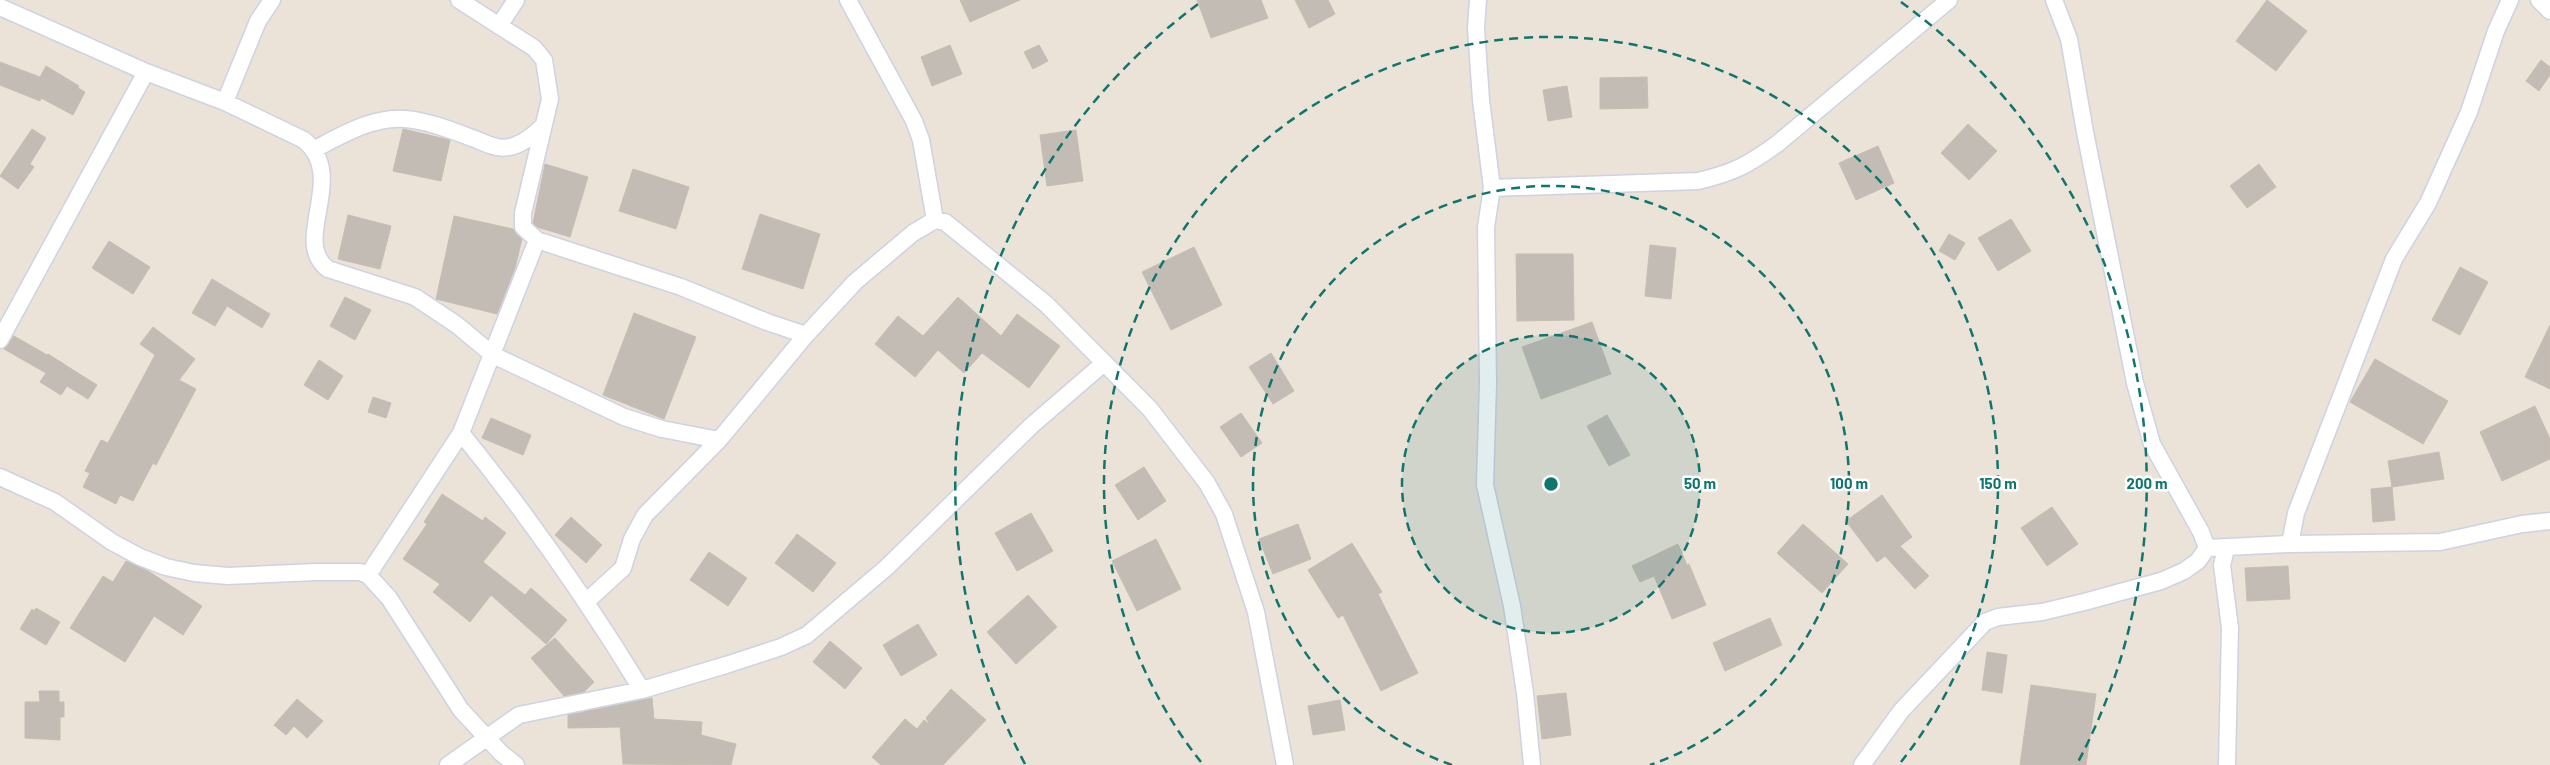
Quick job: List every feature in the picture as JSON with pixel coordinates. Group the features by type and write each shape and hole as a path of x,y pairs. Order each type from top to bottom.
{"street":[{"path":"225,102 258,21 272,0"},
{"path":"459,0 534,48 544,60 550,98 523,213 523,226 537,240 681,288 767,322 806,335"},
{"path":"499,26 516,0"},
{"path":"848,0 914,121 921,140 935,220"},
{"path":"1478,0 1476,28 1481,100 1492,188 1486,227 1488,383 1485,485 1512,606 1525,694 1532,765"},
{"path":"1492,188 1698,181 1731,173 1751,163 1777,144 1949,0"},
{"path":"2054,0 2069,39 2085,132 2135,383 2152,444 2201,532 2207,548"},
{"path":"2290,544 2302,497 2394,259 2428,203 2466,120 2496,31 2510,0"},
{"path":"2539,0 2550,11"},
{"path":"3,11 36,23 146,72 225,102 289,131 315,149 323,174 314,247 320,263 328,269 415,297 457,325 493,355 624,417 662,428 719,440"},
{"path":"0,340 146,72"},
{"path":"315,149 342,135 382,120 406,119 445,128 497,148 508,147 531,138 544,125"},
{"path":"587,601 623,568 632,539 645,515 719,440 806,335 855,282 913,232 935,220 945,222 1046,304 1150,409 1217,499 1256,612 1285,765"},
{"path":"368,575 461,433 472,400 493,355 537,240"},
{"path":"448,765 518,715 642,690 781,647 807,635 837,612 887,567 1031,426 1104,363"},
{"path":"461,433 516,502 587,601 642,690"},
{"path":"0,477 55,502 112,542 140,557 166,567 194,573 228,576 316,572 360,572 368,575 388,598 461,710 486,738 516,765"},
{"path":"2207,548 2226,549 2290,544 2440,542 2522,524 2550,521"},
{"path":"1862,765 1901,711 1984,622 1998,617 2042,612 2161,581 2184,571 2198,561 2207,548"},
{"path":"2226,549 2222,566 2230,628 2227,765"}],"building":[{"path":"960,0 1020,0 970,22"},
{"path":"1197,0 1261,0 1268,18 1211,38"},
{"path":"1295,0 1328,0 1335,14 1309,28"},
{"path":"2267,0 2307,31 2276,71 2236,41"},
{"path":"950,45 962,74 932,86 921,57"},
{"path":"1039,45 1048,61 1033,69 1024,52"},
{"path":"2541,60 2550,67 2550,75 2539,91 2526,81"},
{"path":"0,62 40,77 46,66 79,86 78,88 85,92 73,115 41,98 40,101 0,85"},
{"path":"1647,77 1648,108 1600,109 1600,78"},
{"path":"1567,86 1572,117 1548,121 1543,90"},
{"path":"1968,124 1997,151 1969,180 1941,153"},
{"path":"32,129 46,138 30,164 34,167 18,189 0,176"},
{"path":"403,129 450,140 441,181 393,171"},
{"path":"1076,130 1083,181 1047,186 1040,135"},
{"path":"1878,146 1894,183 1856,200 1839,163"},
{"path":"545,164 588,177 570,237 537,227 533,223"},
{"path":"2259,164 2276,187 2247,208 2230,186"},
{"path":"633,169 689,187 676,229 619,211"},
{"path":"760,214 820,234 803,289 742,269"},
{"path":"348,215 391,226 380,269 338,259"},
{"path":"454,216 513,229 522,239 515,268 497,314 436,299"},
{"path":"2011,219 2031,251 1998,271 1978,238"},
{"path":"1949,234 1965,243 1955,260 1939,251"},
{"path":"109,241 150,267 133,294 92,268"},
{"path":"1650,245 1676,248 1671,299 1645,296"},
{"path":"1194,247 1222,305 1171,330 1142,272"},
{"path":"1516,254 1573,254 1574,320 1517,321"},
{"path":"2460,267 2488,282 2460,335 2432,320"},
{"path":"212,279 270,314 262,328 227,306 215,326 192,313"},
{"path":"345,297 371,310 355,340 330,326"},
{"path":"958,297 1001,336 1017,314 1060,346 1029,388 982,353 964,373 938,350 915,377 875,344 898,316 923,336"},
{"path":"634,313 696,337 664,419 603,395"},
{"path":"1592,322 1611,374 1541,399 1522,347"},
{"path":"2550,325 2550,389 2525,377"},
{"path":"153,327 195,359 179,380 196,389 156,465 153,463 133,501 120,495 116,504 83,487 90,473 85,471 101,440 108,443 155,355 140,344"},
{"path":"14,336 48,354 97,385 88,399 67,386 61,395 40,382 46,373 4,349"},
{"path":"1271,353 1294,391 1273,404 1249,367"},
{"path":"2375,359 2448,401 2423,444 2350,402"},
{"path":"319,360 343,376 328,400 304,385"},
{"path":"373,397 391,403 386,418 368,412"},
{"path":"2535,406 2550,439 2550,459 2502,481 2480,432"},
{"path":"1241,413 1262,443 1241,457 1220,427"},
{"path":"1607,415 1630,455 1609,466 1587,426"},
{"path":"491,418 531,435 523,455 482,438"},
{"path":"2439,452 2444,479 2392,487 2388,461"},
{"path":"1144,467 1166,501 1138,520 1115,485"},
{"path":"2392,487 2395,520 2373,522 2371,489"},
{"path":"442,494 483,521 485,517 506,533 483,562 525,595 531,588 567,620 546,644 491,595 470,622 433,592 440,584 403,559 427,524 424,522"},
{"path":"1882,495 1912,537 1900,546 1929,576 1915,589 1885,556 1877,562 1846,521"},
{"path":"2052,507 2078,544 2047,566 2021,528"},
{"path":"1031,513 1053,551 1017,571 995,533"},
{"path":"571,517 602,545 586,563 555,535"},
{"path":"1298,524 1311,559 1273,574 1259,539"},
{"path":"1803,524 1848,564 1822,593 1777,553"},
{"path":"797,534 836,563 813,592 775,563"},
{"path":"1156,539 1181,589 1137,611 1112,561"},
{"path":"1352,543 1382,592 1378,594 1418,673 1381,691 1343,615 1338,618 1308,570"},
{"path":"1678,544 1687,565 1689,564 1706,605 1672,619 1654,576 1640,582 1632,566"},
{"path":"709,552 747,578 728,606 690,580"},
{"path":"126,561 148,571 202,606 183,635 154,616 125,662 70,628 103,576 113,582"},
{"path":"2288,566 2290,599 2247,601 2245,568"},
{"path":"1028,595 1057,627 1016,664 987,632"},
{"path":"36,608 60,622 46,645 20,629 32,609 34,611"},
{"path":"1770,618 1782,645 1725,671 1713,643"},
{"path":"918,624 937,655 901,676 883,645"},
{"path":"555,638 594,682 584,692 564,696 531,658"},
{"path":"830,641 862,668 845,689 813,662"},
{"path":"1987,652 2007,655 2002,693 1982,690"},
{"path":"2031,685 2096,694 2086,765 2020,765"},
{"path":"951,689 986,720 943,765 881,765 872,757 905,719 917,729 924,720 930,725 926,718"},
{"path":"39,691 59,691 59,702 64,702 64,717 60,717 60,740 25,738 25,702 40,702"},
{"path":"1566,693 1571,735 1542,739 1537,696"},
{"path":"652,698 654,719 702,722 701,735 736,744 731,765 623,764 620,727 568,728 568,715"},
{"path":"297,699 323,721 307,738 294,726 286,735 274,725"},
{"path":"1340,700 1345,730 1313,735 1308,706"}]}
